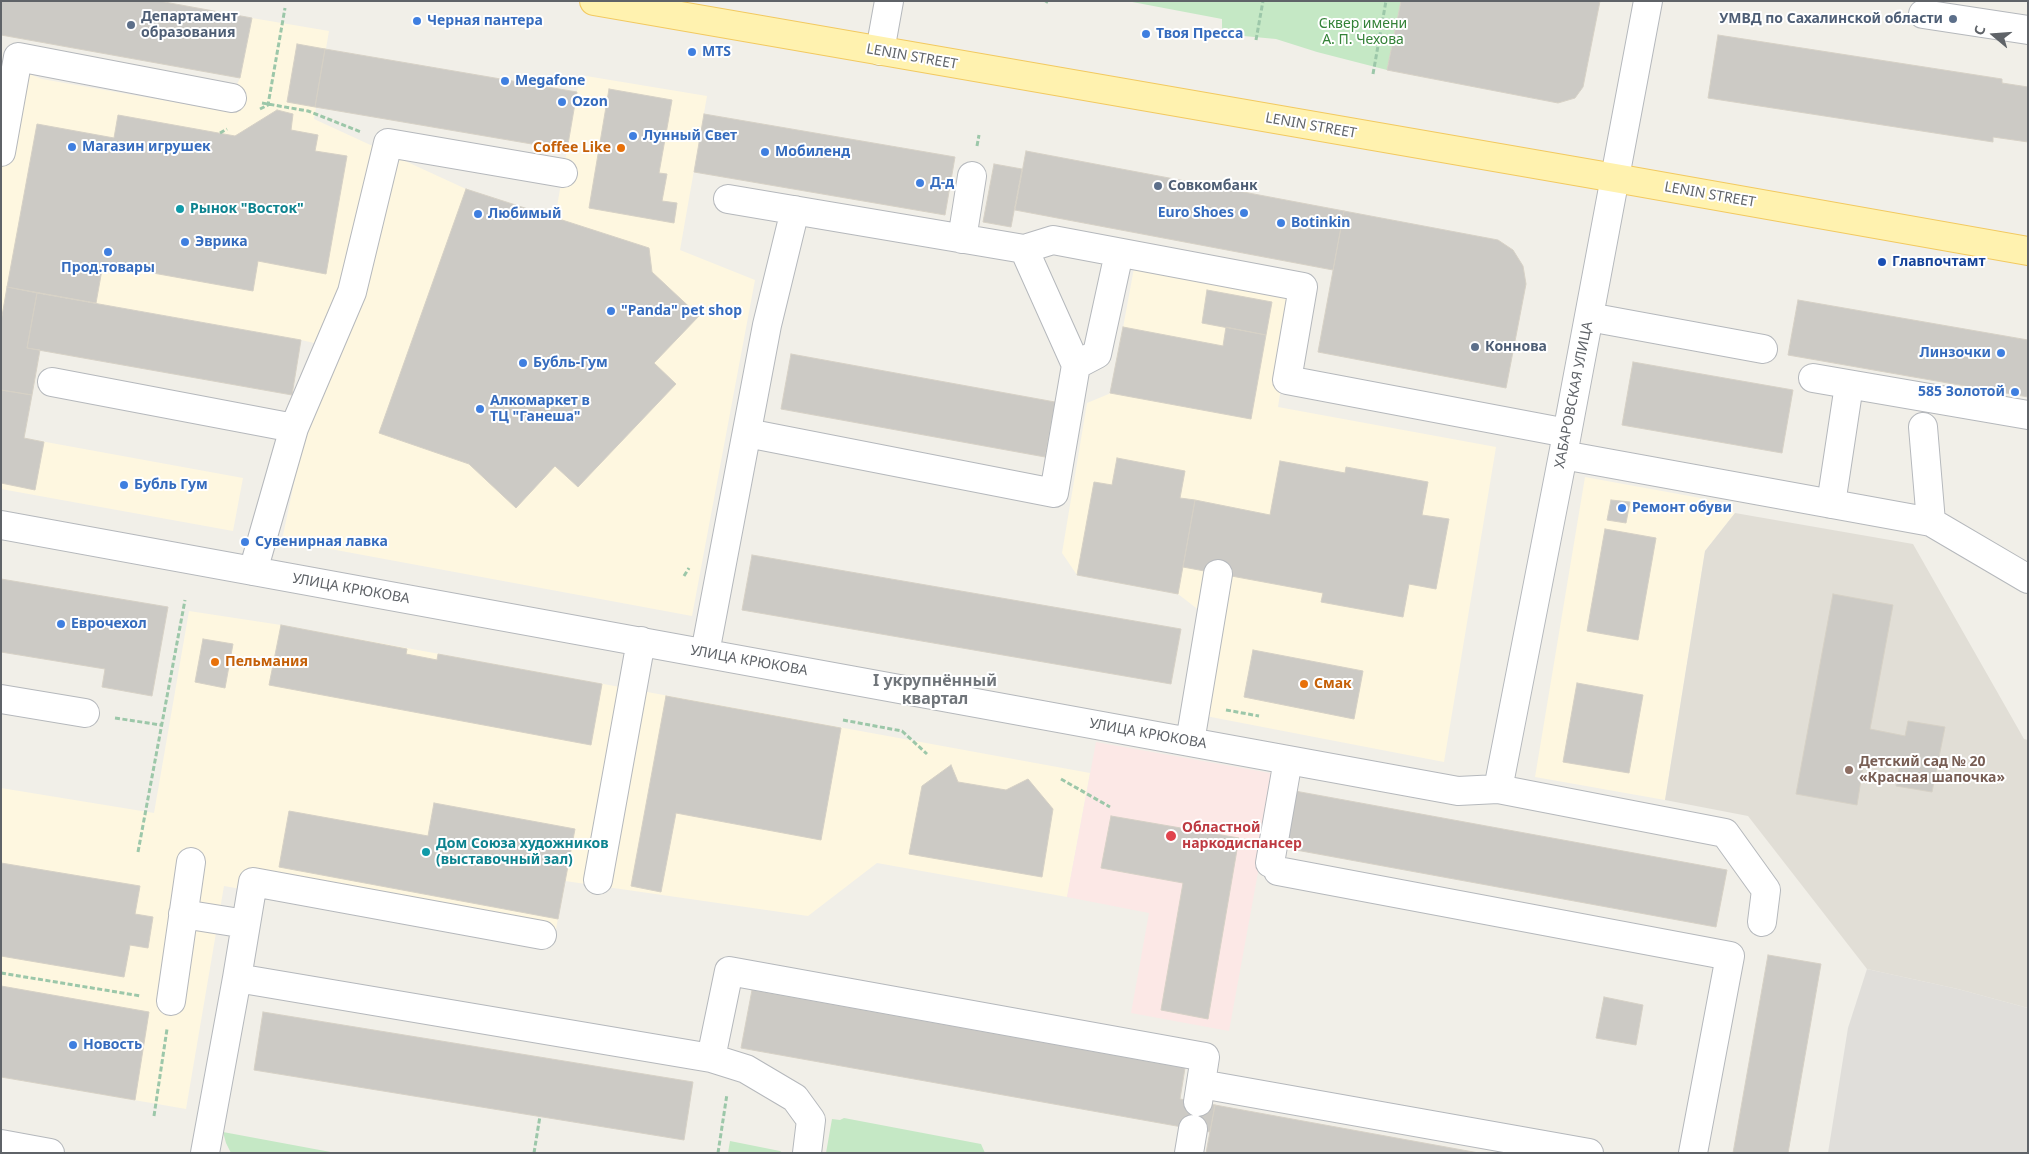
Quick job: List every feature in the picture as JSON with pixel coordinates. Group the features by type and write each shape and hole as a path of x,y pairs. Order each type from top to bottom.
{"main road":[{"name":"LENIN STREET","path":"594,1 2028,251"}],"street":[{"path":"880,51 889,1"},
{"name":"ХАБАРОВСКАЯ УЛИЦА","path":"1498,789 1648,1"},
{"path":"1923,14 2028,30"},
{"path":"1,152 18,58 242,106"},
{"path":"253,571 294,428 352,292 388,143 563,173"},
{"path":"962,239 972,176"},
{"path":"728,199 1024,249 1053,240 1303,287 1288,380 1830,504 1931,522 2028,579"},
{"path":"704,653 767,325 795,210"},
{"path":"747,433 1054,492 1076,365 1024,249"},
{"path":"1076,365 1097,354 1119,252"},
{"path":"1589,317 1763,349"},
{"path":"1813,378 2028,415"},
{"path":"52,382 294,428"},
{"path":"1830,504 1849,385"},
{"path":"1923,427 1931,522"},
{"name":"УЛИЦА КРЮКОВА","path":"1,525 1458,791 1498,789 1725,833 1766,890 1762,922"},
{"path":"1190,742 1218,574"},
{"path":"598,880 641,641"},
{"path":"1,699 85,713"},
{"path":"1288,760 1274,867 1730,956 1694,1153"},
{"path":"171,1001 191,862"},
{"path":"205,1153 253,882 542,936"},
{"path":"183,914 246,924"},
{"path":"711,1058 729,971 1205,1057 1199,1093 1588,1153"},
{"path":"237,978 711,1058 746,1069 795,1098 811,1120 808,1153"},
{"path":"1,1144 50,1153"}],"path":[{"path":"1256,40 1263,1"},
{"path":"1373,74 1386,1"},
{"path":"268,104 286,8"},
{"path":"242,106 268,104"},
{"path":"242,106 268,104 308,111 388,143"},
{"path":"220,133 228,128"},
{"path":"138,852 185,600"},
{"path":"85,713 161,725"},
{"path":"843,720 902,731 927,754"},
{"path":"1061,779 1110,807"},
{"path":"1,973 171,1001 154,1116"},
{"path":"534,1153 540,1116"}],"shaded area":[{"path":"252,18 329,31 314,119 466,189 555,218 580,75 707,96 680,250 755,280 692,616 282,540 323,345 301,340 38,293 28,347 40,350 24,438 243,478 233,531 1,489 1,63 42,79 224,111 240,78"},
{"path":"1134,268 1295,297 1278,407 1496,447 1444,762 1185,712 1200,611 1178,594 1077,575 1062,553 1087,403 1111,393"},
{"path":"1585,477 1717,501 1735,513 1705,551 1665,800 1535,777"},
{"name":"Детский сад № 20 «Красная шапочка»","path":"1735,513 1913,544 2024,739 2028,740 2028,1008 1958,989 1867,969 1748,816 1665,800 1705,551"},
{"path":"189,611 281,625 1090,773 1067,897 877,863 808,916 565,881 553,945 224,886 186,1109 1,1077 1,788 154,813"},
{"name":"Областной наркодиспансер","path":"1096,742 1276,774 1229,1031 1131,1013 1149,913 1067,897"},
{"path":"1867,969 1958,989 2028,1008 2028,1153 1828,1153 1848,1028"}],"green space":[{"name":"Сквер имени А. П. Чехова","path":"1127,1 1401,1 1387,70 1276,39 1222,34 1222,19"},
{"path":"844,1118 981,1144 985,1153 826,1153 832,1119 840,1120"},
{"path":"223,1132 336,1153 231,1153"},
{"path":"730,1141 780,1151 783,1153 728,1153"}],"building":[{"path":"1,1 159,1 252,18 240,78 1,35"},
{"path":"1401,1 1600,1 1583,87 1575,98 1558,103 1387,70"},
{"path":"1718,35 2002,79 2002,83 2028,87 2028,142 1993,137 1993,142 1708,98"},
{"path":"297,44 325,49 315,107 287,102"},
{"path":"325,49 577,92 567,150 315,107"},
{"name":"Лунный Свет","path":"609,89 672,100 659,173 667,174 662,201 677,203 674,223 589,208"},
{"name":"Рынок \"Восток\"","path":"277,110 293,114 291,130 318,135 315,151 347,156 326,274 258,261 253,291 103,264 96,303 7,287 37,124 114,138 118,115 235,136"},
{"path":"704,114 955,157 945,215 694,172"},
{"path":"1026,151 1344,211 1333,270 1015,210"},
{"path":"994,164 1022,169 1011,227 983,222"},
{"path":"466,189 649,248 652,272 699,316 654,363 676,384 578,487 555,466 516,508 469,464 379,433"},
{"path":"1344,211 1498,240 1513,250 1523,266 1526,284 1506,388 1318,352"},
{"path":"7,287 37,293 27,348 40,350 32,395 1,390 1,322"},
{"path":"1207,290 1272,302 1266,335 1202,323"},
{"path":"37,293 301,340 292,395 27,348"},
{"path":"1798,300 2028,340 2028,397 1788,355"},
{"path":"1123,327 1223,346 1226,327 1266,335 1251,419 1110,393"},
{"path":"791,354 1055,402 1045,457 781,409"},
{"path":"1633,362 1793,390 1782,453 1622,425"},
{"path":"1,390 32,395 24,438 44,442 35,490 1,483"},
{"path":"1117,458 1185,471 1180,498 1195,500 1178,594 1077,575 1094,482 1112,485"},
{"path":"1280,461 1345,473 1346,467 1428,482 1422,515 1449,519 1436,589 1409,584 1403,617 1321,602 1323,593 1183,567 1195,500 1270,515"},
{"path":"1611,500 1630,502 1626,523 1607,520"},
{"path":"1605,529 1656,538 1638,640 1587,631"},
{"path":"752,555 1181,629 1171,684 742,610"},
{"path":"1,579 168,607 152,696 102,687 105,669 1,652"},
{"path":"1833,594 1893,605 1870,729 1905,736 1908,721 1945,727 1932,792 1896,786 1899,768 1864,761 1857,805 1796,794"},
{"path":"281,625 407,649 406,654 437,660 438,654 602,684 591,745 269,685"},
{"path":"203,639 233,644 225,688 195,682"},
{"name":"Смак","path":"1253,650 1363,671 1354,719 1244,697"},
{"path":"1577,683 1643,695 1629,773 1563,762"},
{"path":"666,696 841,728 821,840 676,813 661,892 631,886"},
{"path":"951,765 958,782 1006,790 1028,779 1053,809 1042,877 909,854 922,786"},
{"path":"1295,791 1727,870 1716,927 1285,848"},
{"name":"Дом Союза художников (выставочный зал)","path":"434,803 575,829 558,919 279,867 289,811 428,836"},
{"path":"1111,816 1239,838 1208,1019 1161,1010 1183,883 1101,868"},
{"path":"1,863 140,886 135,914 153,917 148,948 130,945 124,977 1,956"},
{"path":"1768,955 1821,964 1788,1153 1733,1153"},
{"name":"Новость","path":"1,986 149,1012 135,1100 1,1077"},
{"path":"752,990 1185,1068 1180,1099 1215,1105 1210,1132 741,1048"},
{"path":"1604,997 1643,1005 1636,1045 1596,1038"},
{"path":"263,1012 693,1082 684,1140 254,1070"},
{"path":"1215,1105 1479,1153 1206,1153"}],"place":[{"name":"УМВД по Сахалинской области","path":"1953,19"},
{"name":"Черная пантера","path":"417,21"},
{"name":"Департамент образования","path":"131,25"},
{"name":"Твоя Пресса","path":"1146,34"},
{"name":"MTS","path":"692,52"},
{"name":"Megafone","path":"505,81"},
{"name":"Ozon","path":"562,102"},
{"name":"Лунный Свет","path":"633,136"},
{"name":"Магазин игрушек","path":"72,147"},
{"name":"Coffee Like","path":"621,148"},
{"name":"Мобиленд","path":"765,152"},
{"name":"Д-д","path":"920,183"},
{"name":"Совкомбанк","path":"1158,186"},
{"name":"Рынок \"Восток\"","path":"180,209"},
{"name":"Euro Shoes","path":"1244,213"},
{"name":"Любимый","path":"478,214"},
{"name":"Botinkin","path":"1281,223"},
{"name":"Эврика","path":"185,242"},
{"name":"Прод.товары","path":"108,252"},
{"name":"Главпочтамт","path":"1882,262"},
{"name":"\"Panda\" pet shop","path":"611,311"},
{"name":"Коннова","path":"1475,347"},
{"name":"Линзочки","path":"2001,353"},
{"name":"Бубль-Гум","path":"523,363"},
{"name":"585 Золотой","path":"2015,392"},
{"name":"Алкомаркет в ТЦ \"Ганеша\"","path":"480,409"},
{"name":"Бубль Гум","path":"124,485"},
{"name":"Ремонт обуви","path":"1622,508"},
{"name":"Сувенирная лавка","path":"245,542"},
{"name":"Еврочехол","path":"61,624"},
{"name":"Пельмания","path":"215,662"},
{"name":"Смак","path":"1304,684"},
{"name":"Детский сад № 20 «Красная шапочка»","path":"1849,770"},
{"name":"Областной наркодиспансер","path":"1171,836"},
{"name":"Дом Союза художников (выставочный зал)","path":"426,852"},
{"name":"Новость","path":"73,1045"}],"district":[{"name":"I укрупнённый квартал","path":"935,690"}]}
